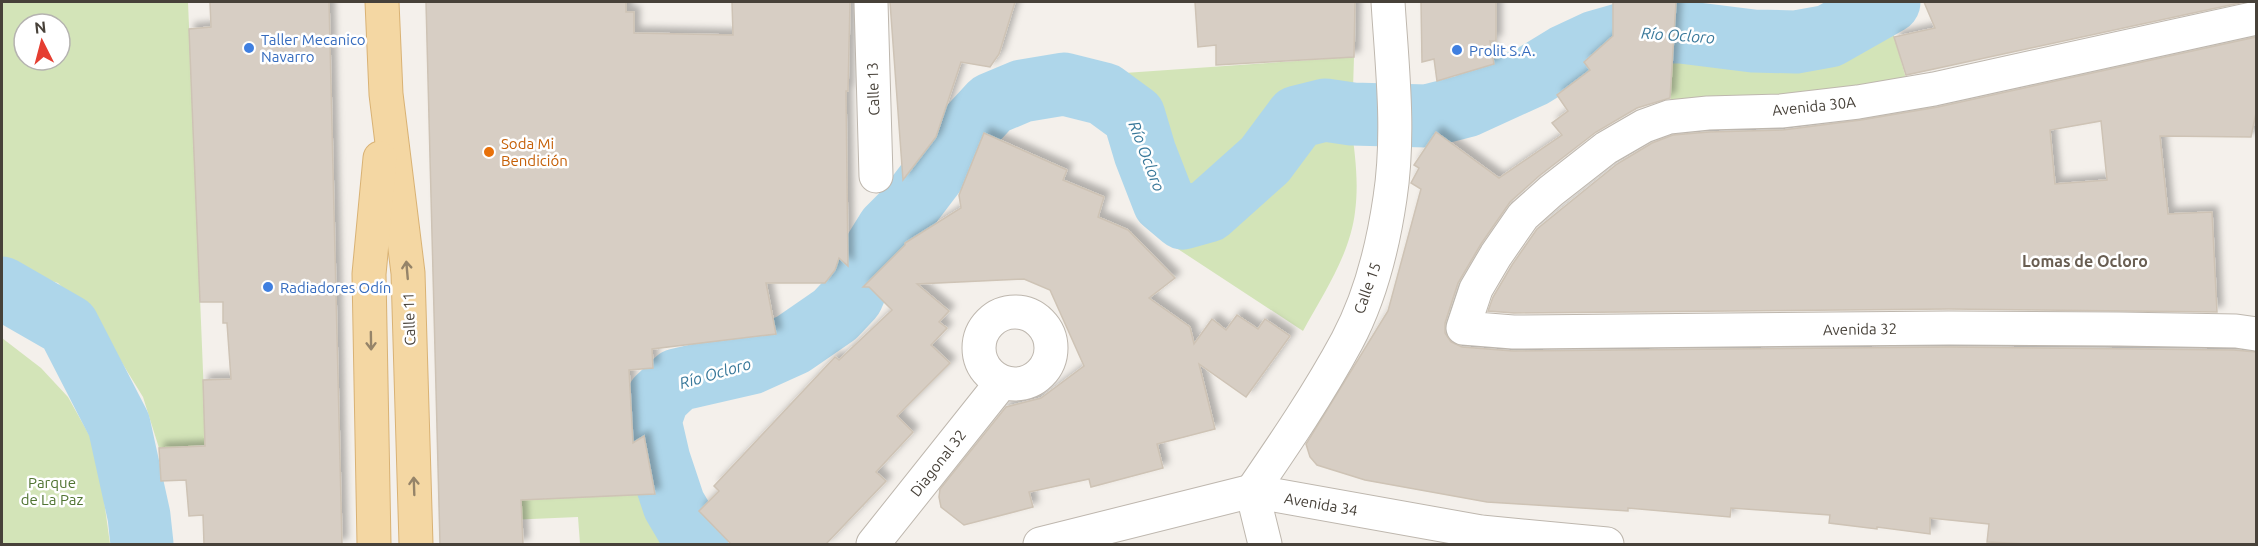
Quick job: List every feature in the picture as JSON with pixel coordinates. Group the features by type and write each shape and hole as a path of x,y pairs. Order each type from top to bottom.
{"main road":[{"name":"Calle 11","path":"382,2 386,94 408,273 416,544"},
{"name":"Calle 11","path":"374,544 369,274 386,94"}],"street":[{"name":"Calle 13","path":"871,2 876,176"},
{"name":"Calle 15","path":"1251,492 1290,435 1347,340 1365,298 1382,242 1390,196 1394,144 1388,2"},
{"name":"Avenida 30A","path":"1463,328 1476,289 1523,216 1606,148 1644,126 1679,116 1781,111 1912,93 2256,18"},
{"name":"Avenida 32","path":"1463,328 1513,332 1949,328 2154,330 2256,334"},
{"name":"Diagonal 32","path":"873,544 1002,382"},
{"name":"Avenida 34","path":"1040,544 1251,492 1481,531 1607,544"},
{"path":"1251,492 1265,544"}],"green space":[{"path":"2,2 188,2 206,445 159,448 143,397 100,327 58,283 2,266"},
{"path":"1891,25 1907,82 1670,106 1673,49 1774,61 1799,60 1861,39"},
{"path":"1354,57 1353,89 1302,92 1278,108 1250,149 1210,181 1190,185 1172,168 1154,116 1110,74"},
{"path":"1326,119 1351,124 1357,179 1355,212 1342,259 1303,331 1155,234 1214,219 1254,195 1286,162 1303,131"},
{"name":"Parque de La Paz","path":"2,338 41,368 68,397 97,449 110,544 2,544"},
{"path":"655,494 675,544 580,544 578,517 439,523 439,504"}],"building":[{"path":"210,2 329,2 342,544 204,544 203,515 189,516 186,480 161,481 159,448 205,446 203,380 231,379 227,323 223,323 223,302 200,302 189,29 211,27"},
{"path":"426,2 626,2 626,12 634,12 634,33 733,35 732,2 850,2 848,91 846,91 848,266 839,258 835,270 825,283 766,283 776,334 652,349 653,368 629,370 633,443 644,436 655,494 521,500 523,544 440,544"},
{"path":"890,2 1015,2 999,54 990,67 961,62 936,137 903,180"},
{"path":"1195,2 1355,2 1354,57 1216,65 1216,45 1198,47"},
{"name":"Prolit S.A.","path":"1421,2 1496,2 1496,41 1490,41 1494,64 1437,81 1434,59 1422,62"},
{"path":"1613,2 1676,2 1670,98 1637,108 1596,132 1539,176 1510,202 1458,283 1445,323 1445,333 1451,342 1462,347 1513,351 1949,347 2256,352 2256,544 1987,542 1989,524 1930,518 1930,534 1829,523 1830,515 1731,508 1730,517 1628,508 1628,511 1487,502 1365,480 1317,465 1310,457 1306,444 1388,311 1421,189 1411,183 1419,168 1414,165 1436,132 1499,178 1562,135 1552,123 1568,111 1557,95 1590,70 1584,62 1613,36"},
{"path":"1924,2 2244,2 1906,75 1894,37 1935,28"},
{"path":"2256,37 2256,113 2251,137 2160,136 2168,214 2212,212 2217,312 1949,309 1514,313 1488,311 1493,297 1512,265 1537,229 1617,164 1652,143 1673,135 1783,130 1938,107","holes":["2101,121 2107,180 2055,184 2050,130"]},
{"path":"984,133 1067,170 1063,180 1104,197 1098,217 1128,230 1175,278 1149,298 1190,327 1194,344 1212,319 1226,330 1237,315 1258,329 1265,319 1290,336 1246,397 1199,364 1215,429 1157,444 1163,468 1091,487 1089,479 1029,492 1033,507 964,525 941,507 940,489 1006,407 1041,398 1084,366 1050,290 1024,279 917,284 949,311 939,322 947,328 931,345 950,363 897,416 913,432 876,472 886,481 826,544 731,544 699,511 719,491 714,486 835,357 839,360 892,310 869,287 863,287 905,243 961,208 959,195"}],"waterway":[{"name":"Río Ocloro","path":"697,544 674,505 659,460 650,421 658,398 677,380 751,363 793,344 835,315 852,297 867,263 888,229 904,213 968,129 991,104 1022,91 1064,84 1104,94 1134,116 1145,153 1164,202 1183,218 1208,211 1265,160 1297,117 1325,110 1352,114 1427,116 1466,106 1534,75 1565,56 1595,42 1630,32 1681,32 1753,41 1796,42 1829,36 1889,2"},
{"path":"2,288 68,326 119,425 139,516 142,544"}],"place":[{"name":"Taller Mecanico Navarro","path":"249,48"},
{"name":"Prolit S.A.","path":"1457,50"},
{"name":"Soda Mi Bendición","path":"489,152"},
{"name":"Radiadores Odín","path":"268,287"}],"district":[{"name":"Lomas de Ocloro","path":"2085,261"}]}
